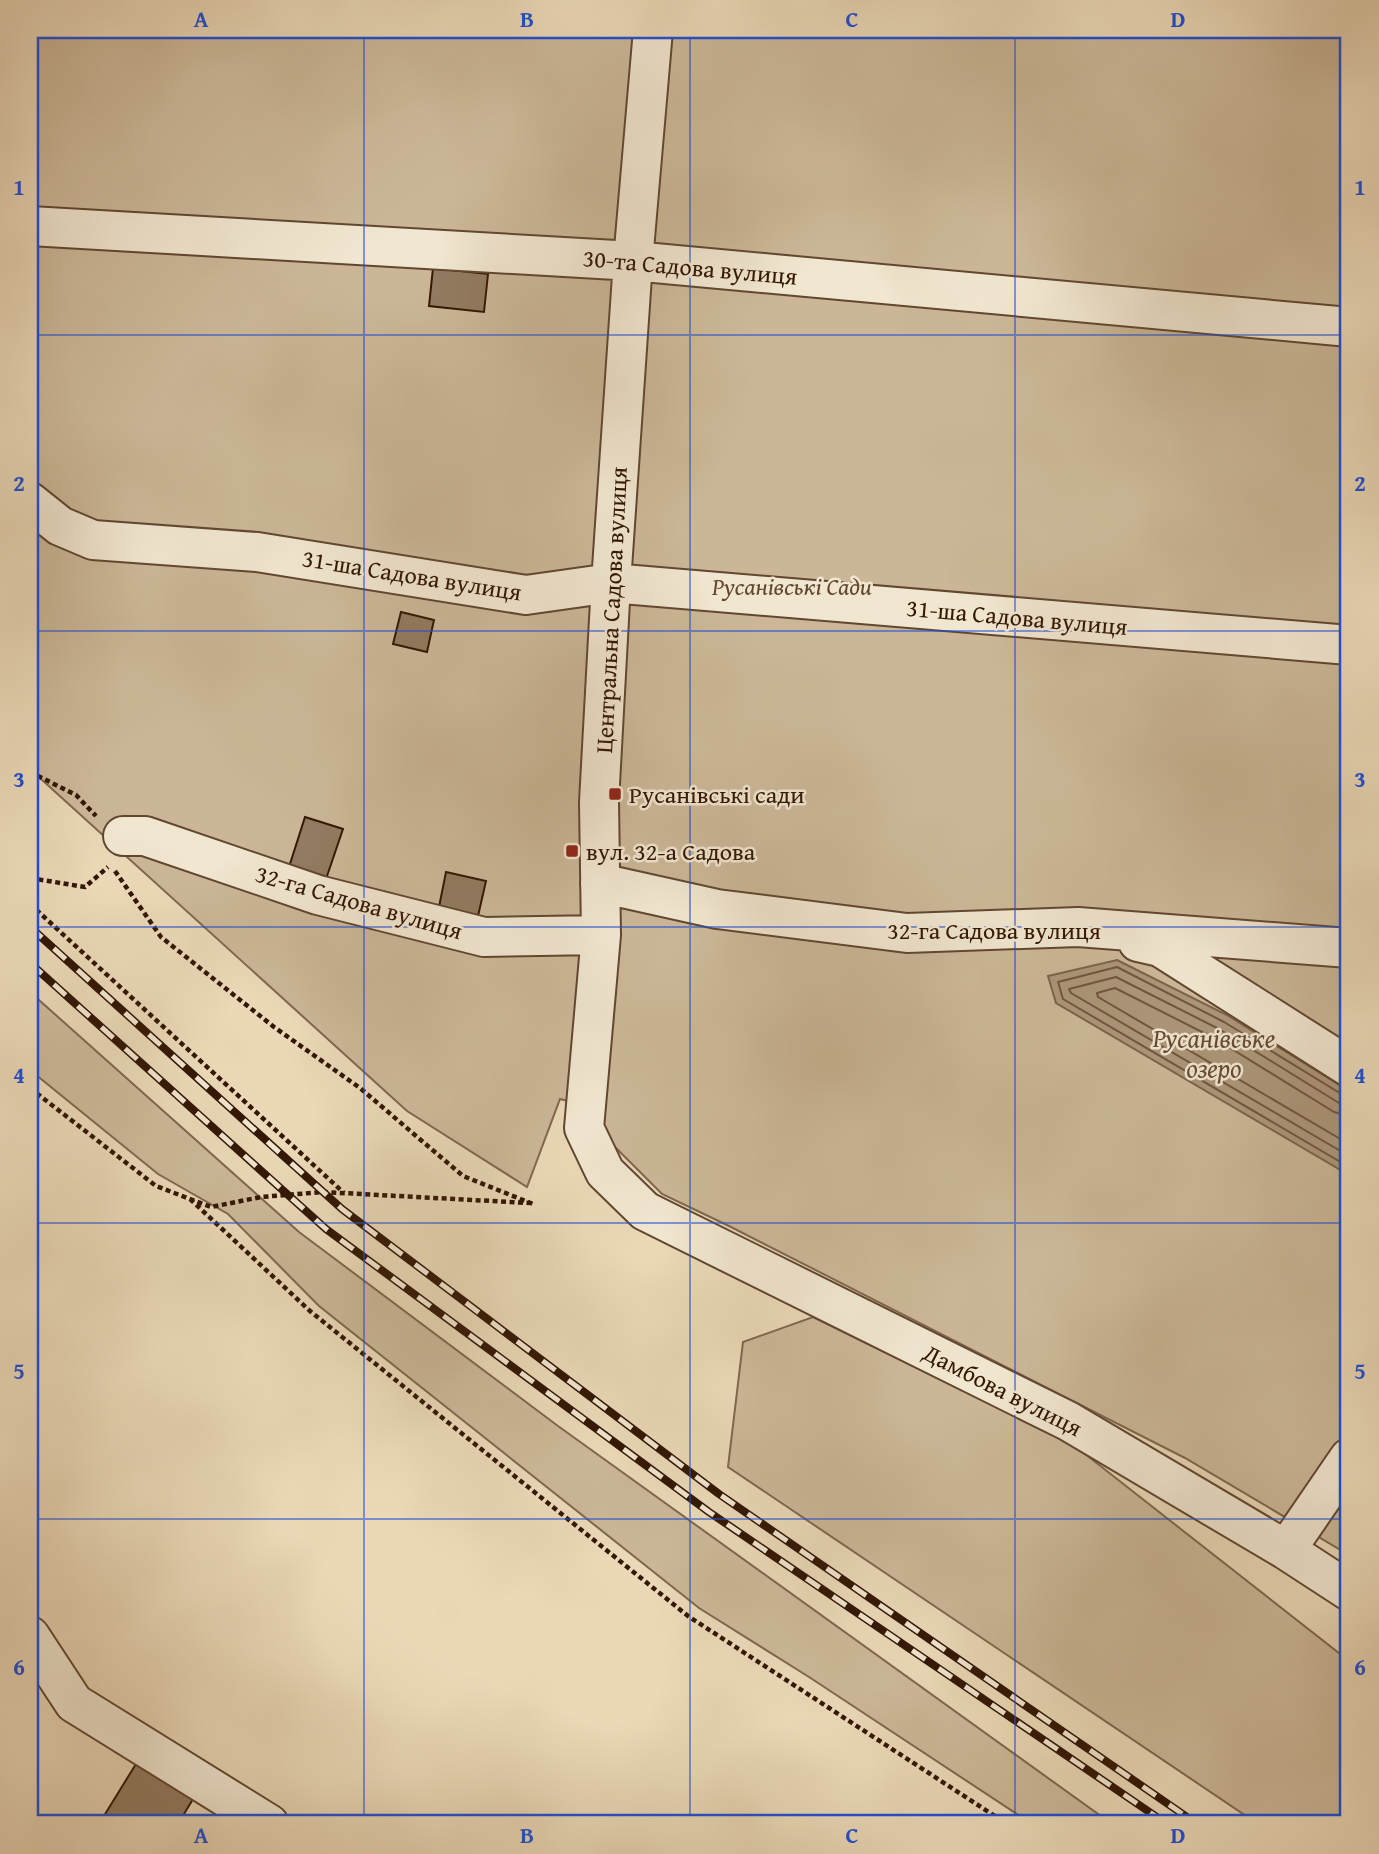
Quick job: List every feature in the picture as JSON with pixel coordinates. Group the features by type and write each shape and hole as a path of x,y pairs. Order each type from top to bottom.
{"street":[{"name":"Центральна Садова вулиця","path":"645,1211 606,1172 584,1128 601,935 599,802 611,583 633,261 653,30"},
{"name":"30-та Садова вулиця","path":"30,226 633,261 1349,327"},
{"name":"31-ша Садова вулиця","path":"30,502 60,526 93,540 257,552 526,595 611,583 1349,645"},
{"name":"32-га Садова вулиця","path":"123,836 145,836 318,895 484,937 601,935"},
{"name":"32-га Садова вулиця","path":"600,883 717,909 907,933 1078,927 1349,948"},
{"path":"1078,927 1160,947 1349,1067"},
{"name":"Дамбова вулиця","path":"645,1211 1069,1421 1286,1550 1349,1591"},
{"path":"1286,1550 1349,1458"},
{"path":"30,1636 74,1703 269,1824"}],"path":[{"path":"30,772 76,795 101,820 123,836"},
{"path":"30,878 85,887 111,864 161,937 274,1027 360,1088 463,1176 533,1204 344,1193 287,1194 211,1207 156,1186 30,1088"},
{"path":"30,904 344,1193"},
{"path":"190,1199 310,1311 688,1616 1007,1824"}],"green space":[{"name":"Русанівські Сади","path":"30,30 1349,30 1349,1555 1185,1458 662,1194 603,1135 603,1110 560,1099 527,1187 407,1111 30,769"},
{"path":"30,992 299,1232 558,1426 1112,1824 1032,1824 699,1608 319,1306 228,1214 158,1174 30,1070"},
{"path":"813,1317 1075,1446 1349,1661 1349,1824 1258,1824 728,1467 743,1342"}],"water":[{"name":"Русанівське озеро","path":"1117,960 1227,1015 1349,1091 1349,1175 1056,1003 1048,976"}],"building":[{"path":"433,268 488,274 484,312 429,306"},
{"path":"401,612 434,620 427,652 393,644"},
{"path":"305,817 343,829 326,879 289,867"},
{"path":"446,872 486,881 478,916 439,907"},
{"path":"139,1759 196,1794 178,1824 99,1824"}],"railway":[{"path":"30,927 342,1209 719,1494 1197,1824"},
{"path":"30,963 326,1229 709,1512 1167,1824"}],"place":[{"name":"Русанівські сади","path":"615,794"},
{"name":"вул. 32-а Садова","path":"572,851"}]}
